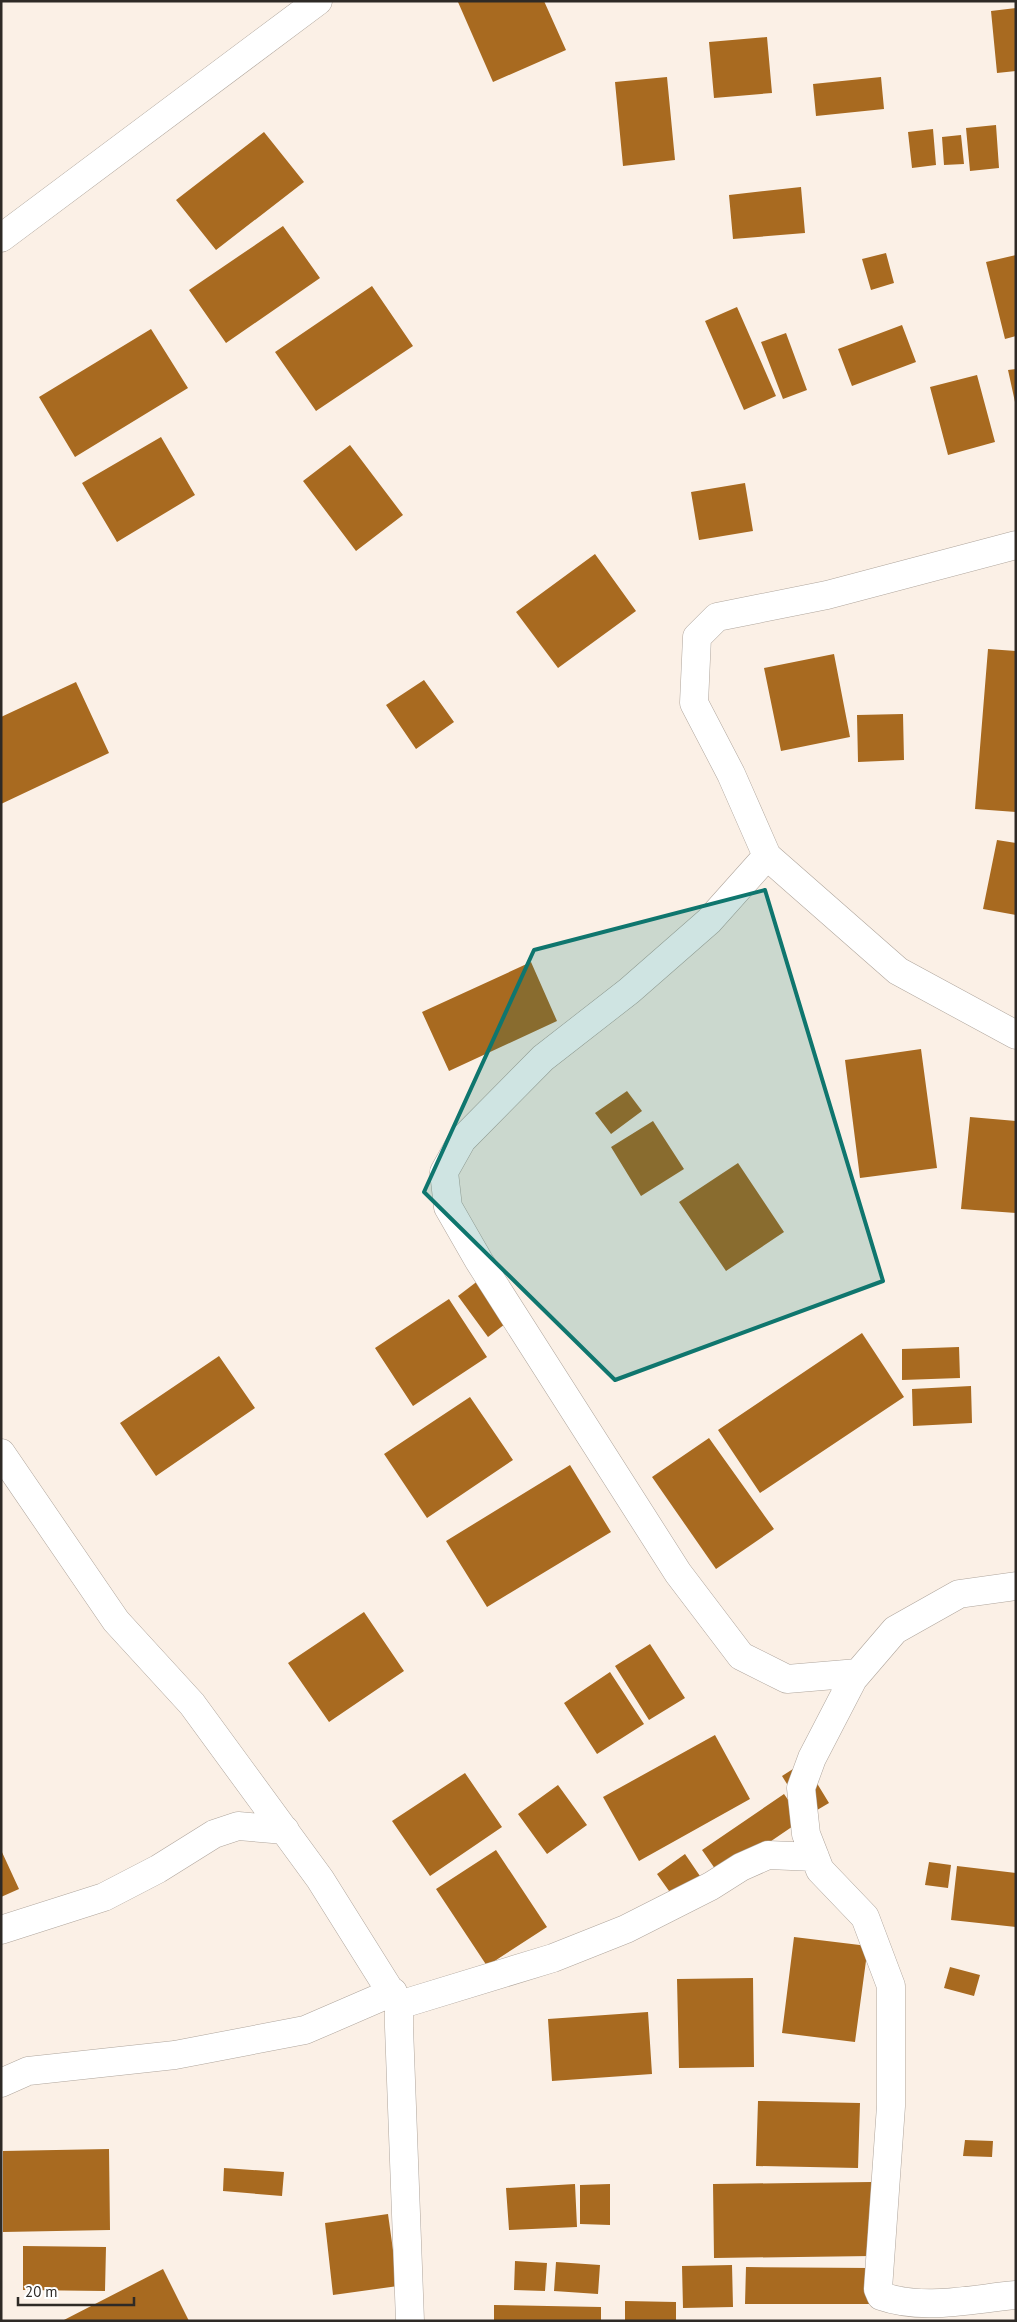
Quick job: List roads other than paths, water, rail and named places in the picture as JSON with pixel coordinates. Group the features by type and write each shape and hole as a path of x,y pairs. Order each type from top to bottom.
{"street":[{"path":"1,238 318,1"},
{"path":"1016,546 827,595 717,618 697,637 694,703 732,774 767,856 898,971 1016,1034"},
{"path":"767,856 709,921 629,991 543,1058 462,1140 444,1172 448,1207 479,1261 678,1573 741,1656 787,1679 858,1673"},
{"path":"1,1453 116,1621 192,1704 285,1830 320,1879 396,1999 410,2321"},
{"path":"1016,1586 959,1594 895,1630 858,1673 812,1758 801,1788 806,1834 820,1870 865,1917 891,1986 891,2106 878,2289 881,2296 900,2303 920,2304 1016,2295"},
{"path":"1,1930 104,1897 158,1869 214,1834 238,1826 285,1830"},
{"path":"1,2083 28,2071 176,2055 305,2030 396,1999 553,1958 626,1929 710,1886 741,1867 768,1855 815,1857"}]}
